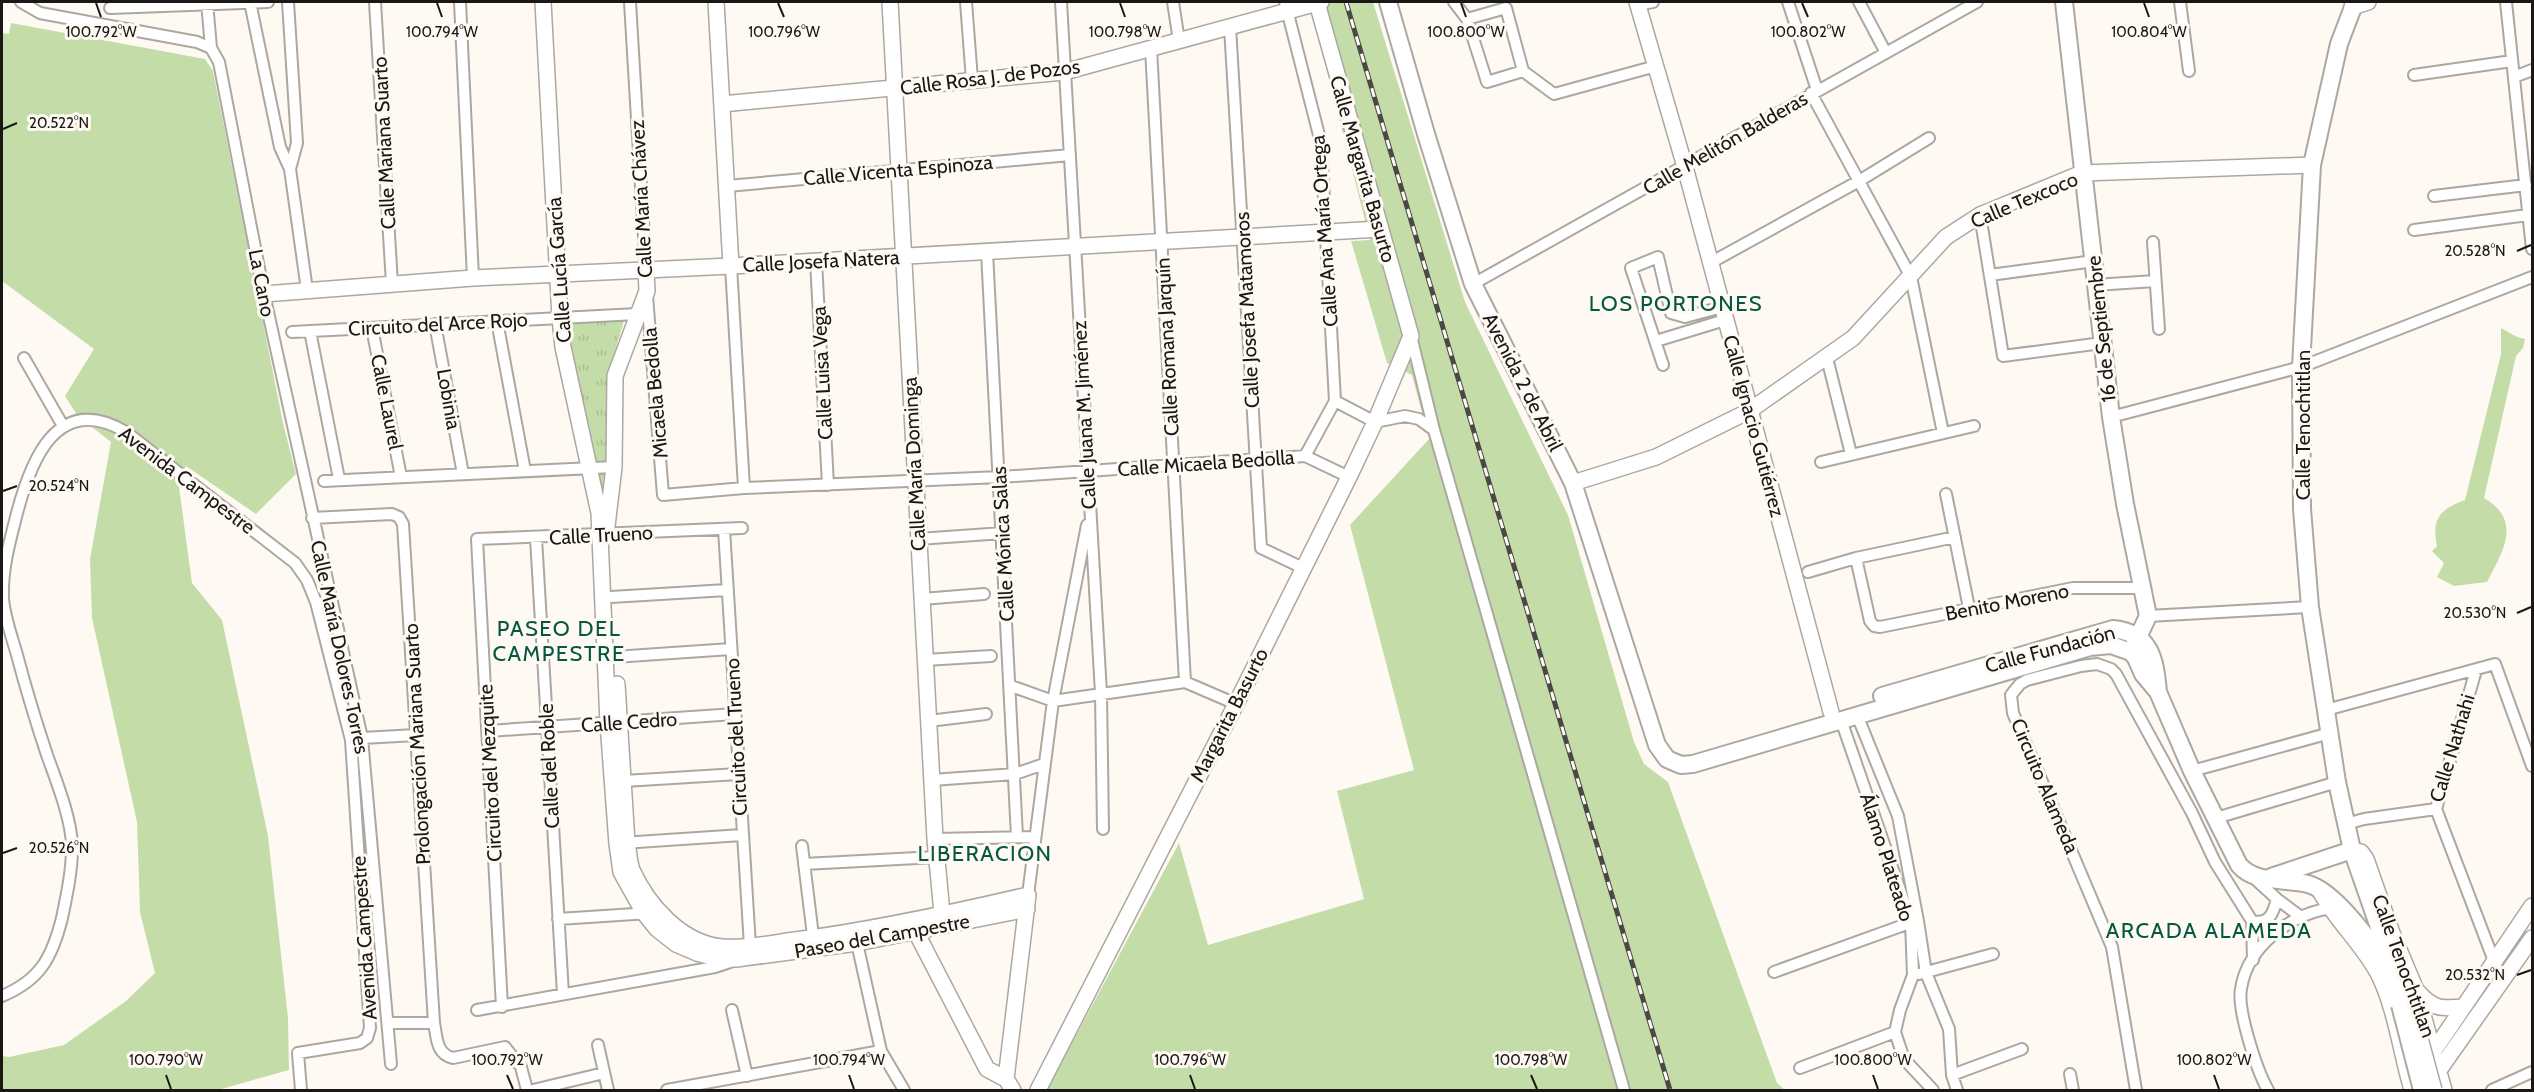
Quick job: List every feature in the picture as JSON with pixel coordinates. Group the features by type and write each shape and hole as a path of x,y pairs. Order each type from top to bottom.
{"main road":[{"name":"Avenida 2 de Abril","path":"1388,2 1473,284 1573,483 1645,711 1657,745 1667,759"},
{"name":"16 de Septiembre","path":"2064,2 2110,417 2148,615"},
{"name":"Calle Tenochtitlan","path":"2358,3 2339,44 2312,165 2301,367 2302,509 2310,607 2337,782 2352,850 2382,936 2409,998 2421,1090"},
{"path":"2131,652 2148,615"},
{"name":"Calle Fundación","path":"1667,759 1682,765 1693,764 1783,737 1845,715 1914,686 2113,629 2128,630 2139,636 2148,648 2156,669 2158,692"},
{"name":"Calle Fundación","path":"1667,759 1685,757 1845,715 2090,647 2111,645 2131,652 2143,674 2158,692"},
{"path":"2158,692 2192,771 2239,865 2260,877 2314,887 2382,959 2392,981 2409,998"},
{"path":"2260,877 2318,862 2352,850"}],"street":[{"path":"21,2 40,13 197,42 211,48 208,2"},
{"path":"110,9 208,2 268,2"},
{"path":"250,2 280,147 290,169 307,290"},
{"path":"288,2 297,143 290,169"},
{"name":"Calle Mariana Suarto","path":"375,2 392,284"},
{"path":"460,2 473,278"},
{"name":"Calle Lucía García","path":"543,2 563,347 604,535"},
{"name":"Calle María Chávez","path":"604,535 614,466 615,376 647,291 630,2"},
{"path":"716,2 744,488"},
{"name":"Calle María Dominga","path":"890,2 918,539 936,857 942,921"},
{"path":"966,2 972,80"},
{"name":"Calle Juana M. Jiménez","path":"1061,2 1086,470 1101,693 1103,829"},
{"path":"1173,2 1179,40"},
{"name":"Calle Rosa J. de Pozos","path":"722,104 1064,72 1230,27 1286,6 1318,2"},
{"name":"Calle Margarita Basurto","path":"1318,2 1411,336"},
{"path":"1454,2 1467,19 1486,82 1523,71"},
{"path":"1788,2 1814,92 1858,181 1911,277 1943,432"},
{"path":"1859,2 1886,53"},
{"name":"Calle Melitón Balderas","path":"1473,284 1977,2"},
{"path":"2180,2 2189,71"},
{"path":"2506,2 2528,178 2528,215 2532,249"},
{"name":"Calle Ignacio Gutiérrez","path":"1643,3 1656,66 1749,411 1845,715"},
{"name":"Calle Ana María Ortega","path":"1286,6 1321,143 1335,401"},
{"path":"1467,19 1506,8 1523,71 1554,94 1656,66"},
{"name":"Calle Josefa Matamoros","path":"1230,27 1261,548 1303,568"},
{"name":"La Cano","path":"211,48 219,62 264,294 312,518"},
{"name":"Calle Romana Jarquín","path":"1151,48 1185,682"},
{"path":"2414,75 2512,61"},
{"path":"2514,77 2532,70"},
{"path":"1710,263 1858,181 1929,138"},
{"name":"Calle Vicenta Espinoza","path":"727,186 1070,155"},
{"name":"Calle Texcoco","path":"1573,483 1656,457 1749,411 1853,338 1946,237 1980,215 2082,173 2312,165"},
{"path":"2434,196 2528,178"},
{"path":"1980,215 2003,356 2102,343"},
{"path":"2414,230 2528,215"},
{"name":"Calle Josefa Natera","path":"264,294 473,278 731,266 1380,229"},
{"path":"2152,242 2159,329"},
{"name":"Calle Mónica Salas","path":"987,252 1017,837"},
{"path":"1663,365 1631,268 1658,257 1671,313 1685,317 1724,313"},
{"name":"Calle Luisa Vega","path":"816,261 828,485"},
{"path":"1990,275 2094,261"},
{"path":"2110,417 2301,367 2532,277"},
{"path":"2095,285 2156,281"},
{"name":"Micaela Bedolla","path":"647,291 663,495"},
{"path":"1656,341 1724,313"},
{"name":"Circuito del Arce Rojo","path":"292,332 637,314"},
{"path":"497,321 525,471"},
{"name":"Lobinia","path":"435,324 463,474"},
{"name":"Calle Laurel","path":"372,328 401,477"},
{"path":"310,331 339,479"},
{"path":"1411,336 1434,430 1624,1090"},
{"name":"Margarita Basurto","path":"1038,1090 1236,704 1349,477 1411,336"},
{"path":"2,996 20,988 39,973 52,952 70,882 72,844 60,793 28,699 3,599 6,555 20,501 38,454 47,440 63,426 24,358"},
{"path":"1827,358 1851,454"},
{"path":"1305,456 1335,401 1375,422 1405,416 1419,419 1434,430"},
{"name":"Avenida Campestre","path":"63,426 76,421 94,420 111,423 126,432 295,563 307,580 316,602 351,740 370,1028 367,1038 360,1042 298,1053 301,1090"},
{"path":"1821,462 1974,426"},
{"name":"Calle Micaela Bedolla","path":"663,495 744,488 1000,477 1305,456 1349,477"},
{"path":"324,481 614,466"},
{"path":"1946,494 1969,608"},
{"path":"916,932 987,1069 1010,1084 1027,902 1044,764 1053,701 1089,510"},
{"name":"Prolongación Mariana Suarto","path":"312,518 392,514 399,517 403,524 434,1023 439,1051 453,1058 505,1047 520,1067 527,1090"},
{"name":"Calle María Dolores Torres","path":"312,518 362,738 391,1064"},
{"name":"Calle Trueno","path":"477,539 742,528"},
{"name":"Circuito del Trueno","path":"724,529 750,946"},
{"path":"918,539 1003,532"},
{"path":"604,535 611,597 614,722 624,781 622,844"},
{"path":"604,535 622,844"},
{"path":"1808,572 1856,558 1955,537"},
{"name":"Calle del Roble","path":"536,538 563,994"},
{"name":"Circuito del Mezquite","path":"477,539 502,1006"},
{"name":"Benito Moreno","path":"1856,558 1870,621 1874,626 1880,627 2073,588 2142,588"},
{"path":"611,597 727,590"},
{"path":"922,599 984,594"},
{"path":"2148,615 2310,607"},
{"path":"614,657 731,648"},
{"path":"925,660 991,656"},
{"name":"Circuito Alameda","path":"2136,1090 2112,946 2013,713 2012,695 2015,688 2026,680 2081,666 2097,664 2111,669 2121,682 2181,793 2215,862 2252,921"},
{"path":"2326,710 2495,664 2532,766"},
{"name":"Calle Nathahi","path":"2346,824 2364,819 2436,809 2476,670"},
{"path":"1011,686 1053,701 1185,682 1236,704"},
{"name":"Calle Cedro","path":"488,731 735,714"},
{"path":"929,721 986,714"},
{"name":"Álamo Plateado","path":"1845,715 1915,921 1913,975 1894,1032"},
{"name":"Álamo Plateado","path":"1845,715 1898,816 1926,973 1950,1029 1952,1075 1957,1090"},
{"path":"2192,771 2330,733"},
{"path":"362,738 416,735"},
{"path":"932,780 1015,774 1044,764"},
{"path":"624,781 738,774"},
{"path":"2216,818 2337,782"},
{"path":"2436,809 2493,964 2502,982"},
{"path":"622,844 742,835"},
{"path":"935,839 1034,837"},
{"name":"Paseo del Campestre","path":"622,844 644,893 659,912 684,932 722,947 857,943 916,932 942,921"},
{"name":"Paseo del Campestre","path":"622,844 621,872 644,913 657,929 676,944 719,959 736,960 942,921 1027,902"},
{"path":"802,846 814,944"},
{"path":"804,864 936,857"},
{"path":"2314,887 2311,872 2318,862"},
{"path":"2260,877 2277,899 2301,917"},
{"path":"2253,960 2252,921 2268,920 2274,913 2277,899"},
{"path":"2410,1084 2532,906"},
{"path":"2268,1090 2252,1048 2240,999 2244,975 2253,960 2277,932 2301,917 2335,908"},
{"name":"Calle Tenochtitlan","path":"2335,908 2380,976 2410,1084"},
{"path":"558,919 659,912"},
{"path":"1774,972 1915,921"},
{"path":"2421,1090 2439,1072 2532,938"},
{"path":"857,943 881,1051 904,1090"},
{"path":"1913,975 1993,954"},
{"path":"477,1010 715,967 736,960"},
{"path":"2409,998 2444,1009 2463,1007"},
{"name":"Calle Tenochtitlan","path":"2409,998 2434,1052 2444,1090"},
{"name":"Calle Tenochtitlan","path":"2409,998 2434,1090"},
{"path":"732,1010 747,1076"},
{"path":"388,1023 434,1023"},
{"path":"1800,1068 1894,1032 1904,1059 1933,1090"},
{"path":"598,1045 608,1090"},
{"path":"1952,1075 2022,1049"},
{"path":"667,1090 692,1088 881,1051"},
{"path":"2492,1090 2532,1072"},
{"path":"533,1090 604,1073"},
{"path":"2070,1074 2073,1090"}],"green space":[{"path":"1318,2 1373,2 1465,302 1568,515 1634,742 1644,764 1668,782 1777,1083 1785,1090 1047,1090 1179,843 1208,945 1364,899 1337,791 1414,770 1350,525 1429,439 1412,375 1387,363 1351,241 1370,240 1313,16"},
{"path":"11,23 205,59 213,71 283,423 296,474 256,514 186,466 179,487 192,583 222,620 268,836 288,1018 289,1070 218,1090 2,1090 2,1056 9,1057 64,1045 126,1001 155,973 140,912 137,822 92,618 90,559 111,442 77,415 65,396 94,349 2,281 2,33 9,34"},
{"path":"569,321 624,321 609,370 612,456 602,506 574,365"},
{"path":"2501,328 2525,339 2523,348 2516,356 2484,498 2503,516 2506,537 2499,559 2487,582 2454,586 2437,577 2444,563 2432,551 2437,546 2435,529 2439,516 2444,511 2465,500 2501,354"}],"railway":[{"path":"1346,2 1670,1090"}],"district":[{"name":"LOS PORTONES","path":"1676,303"},
{"name":"PASEO DEL CAMPESTRE","path":"559,640"},
{"name":"LIBERACION","path":"985,853"},
{"name":"ARCADA ALAMEDA","path":"2209,930"}]}
